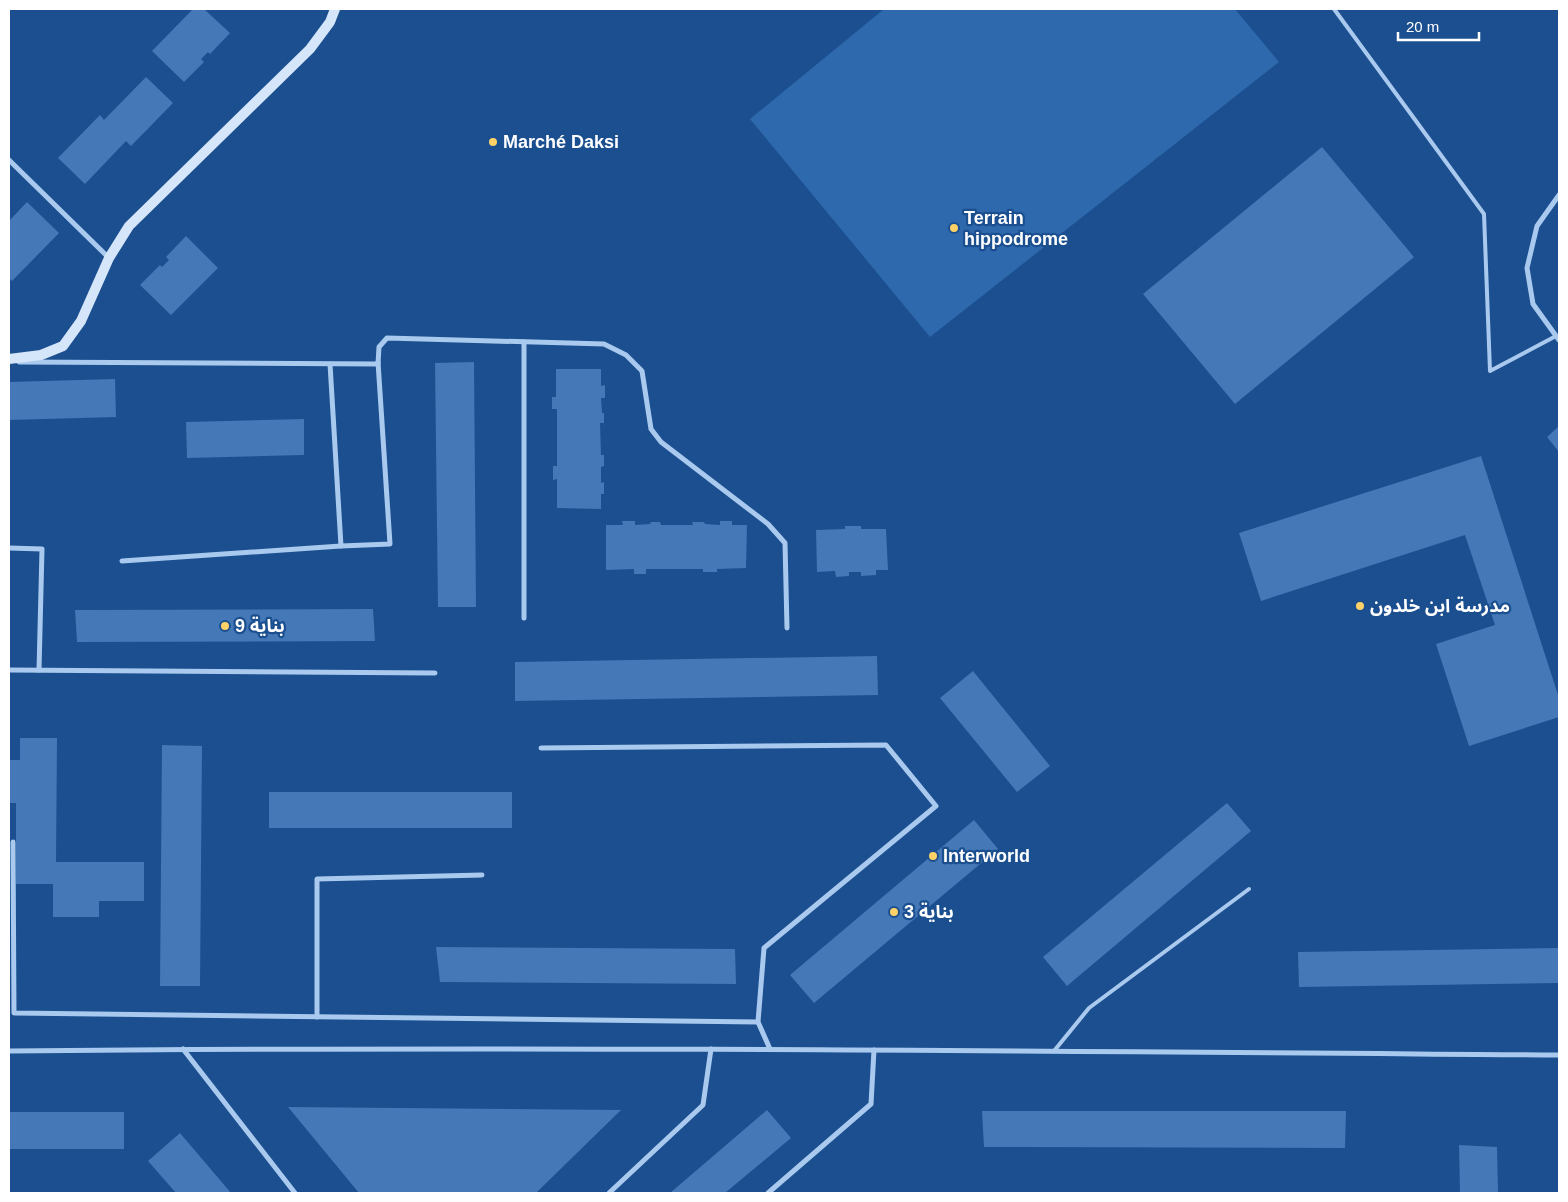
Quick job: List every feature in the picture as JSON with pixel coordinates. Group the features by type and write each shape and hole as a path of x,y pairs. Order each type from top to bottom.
{"main road":[{"path":"9,360 41,355 63,346 81,321 109,258 129,226 310,48 330,22 335,9"}],"street":[{"path":"9,160 109,258"},
{"path":"1558,338 1533,304 1527,268 1537,226 1559,195"},
{"path":"122,561 390,544 378,360 379,347 387,338 604,344 626,355 642,371 651,429 661,442 768,524 785,543 787,628"},
{"path":"524,342 524,618"},
{"path":"9,360 330,364 378,364 378,360"},
{"path":"330,364 341,546"},
{"path":"9,548 42,548 39,670"},
{"path":"9,670 435,673"},
{"path":"541,748 886,745 936,806 764,948 758,1022 770,1049"},
{"path":"13,842 14,1013 758,1022"},
{"path":"317,1017 317,879 482,875"},
{"path":"9,1051 182,1049 770,1049 1559,1055"},
{"path":"182,1049 295,1193"},
{"path":"609,1193 703,1105 711,1049"},
{"path":"768,1193 871,1104 874,1050"}],"lane":[{"path":"1334,9 1484,214 1490,370 1558,338"},
{"path":"1054,1051 1088,1008 1249,889"}],"shaded area":[{"name":"Terrain hippodrome","path":"884,9 1235,9 1279,62 930,337 750,119"}],"building":[{"path":"193,9 204,9 230,33 210,54 208,52 201,59 204,62 184,82 152,51"},
{"path":"146,77 173,103 131,146 126,141 85,184 58,158 100,115 104,120"},
{"path":"1322,147 1414,257 1235,404 1143,294"},
{"path":"27,202 59,233 12,281 9,278 9,221"},
{"path":"186,236 218,268 171,315 140,285 160,265 162,267 169,260 166,257"},
{"path":"474,362 476,607 438,607 435,363"},
{"path":"556,369 601,369 601,386 605,385 605,398 601,398 604,423 600,423 601,455 604,455 604,466 601,467 601,483 604,482 604,494 601,494 601,509 557,508 557,479 553,480 553,466 557,466 557,409 552,409 552,397 556,397"},
{"path":"115,379 116,417 9,420 9,382"},
{"path":"304,419 304,455 187,458 186,422"},
{"path":"1559,426 1559,452 1547,437"},
{"path":"1481,456 1559,698 1559,717 1469,746 1436,644 1495,625 1465,535 1261,601 1239,533"},
{"path":"622,521 635,521 635,525 660,522 661,525 693,525 692,522 704,522 705,524 720,525 720,521 732,521 732,525 747,525 746,568 717,569 717,572 703,572 703,569 646,569 646,574 634,574 634,569 606,570 606,525 623,525"},
{"path":"845,526 861,526 861,529 886,529 888,570 876,570 876,575 861,576 861,572 849,572 849,576 836,577 835,571 817,572 816,530 845,529"},
{"name":"بناية 9","path":"373,609 375,641 77,642 75,610"},
{"path":"877,656 878,695 515,701 515,662"},
{"path":"973,671 1050,766 1017,792 940,698"},
{"path":"20,738 57,738 56,862 144,862 144,901 99,901 99,917 53,917 53,884 16,884 16,803 9,803 9,760 20,760"},
{"path":"162,745 202,746 200,986 160,986"},
{"path":"269,792 512,792 512,828 269,828"},
{"path":"1227,803 1251,831 1067,986 1043,957"},
{"name":"بناية 3","path":"974,820 998,849 814,1003 790,975"},
{"path":"436,947 735,949 736,984 440,982"},
{"path":"1559,948 1559,983 1299,987 1298,952"},
{"path":"288,1107 621,1110 536,1193 359,1193"},
{"path":"767,1110 791,1138 725,1193 670,1193"},
{"path":"982,1111 1346,1111 1345,1148 984,1147"},
{"path":"9,1112 124,1112 124,1149 9,1149"},
{"path":"180,1133 231,1193 176,1193 148,1161"},
{"path":"1459,1145 1497,1147 1498,1193 1460,1193"}],"place":[{"name":"Marché Daksi","path":"493,142"},
{"name":"Terrain hippodrome","path":"954,228"},
{"name":"مدرسة ابن خلدون","path":"1360,606"},
{"name":"بناية 9","path":"225,626"},
{"name":"Interworld","path":"933,856"},
{"name":"بناية 3","path":"894,912"}]}
